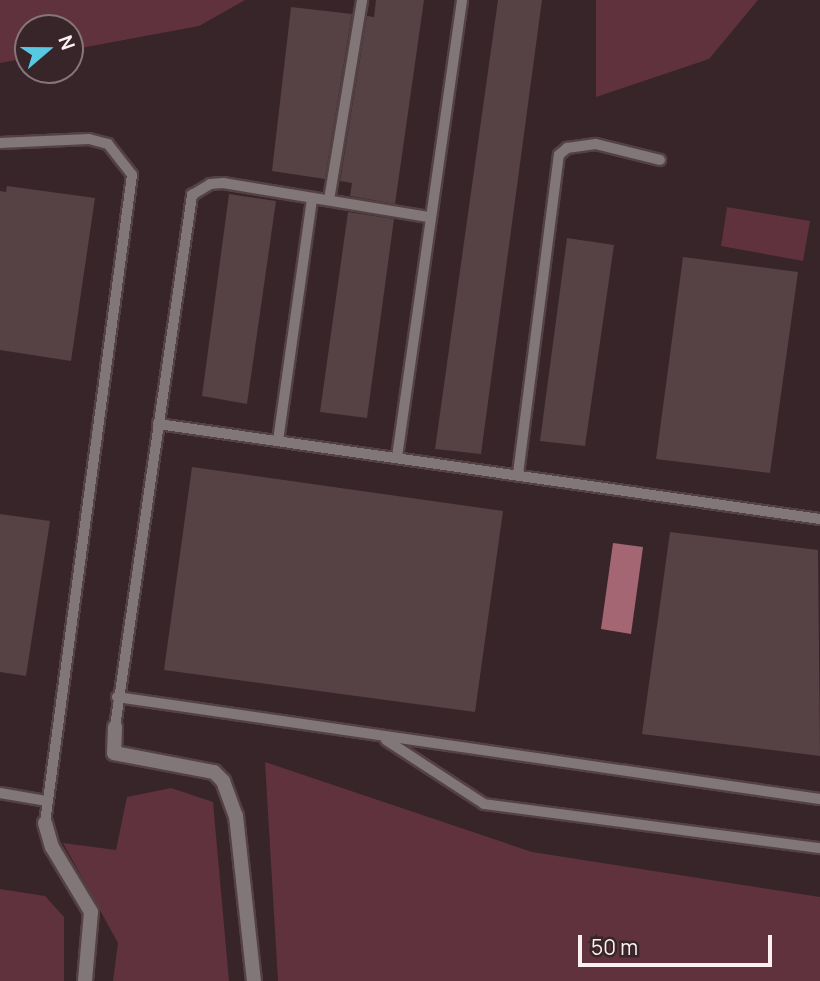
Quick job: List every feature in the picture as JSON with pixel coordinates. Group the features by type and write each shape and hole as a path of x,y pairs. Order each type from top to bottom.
{"street":[{"path":"115,727 114,753 214,772 232,796 254,981"},
{"path":"45,823 52,847 92,912 85,981"}],"lane":[{"path":"329,200 362,0"},
{"path":"397,457 428,217 462,0"},
{"path":"0,143 89,139 108,144 132,175 45,823"},
{"path":"518,474 559,155 567,148 596,144 660,160"},
{"path":"115,727 117,696 192,195 210,184 223,183 428,217"},
{"path":"278,441 312,198"},
{"path":"158,424 820,519"},
{"path":"117,696 382,738 820,799"},
{"path":"382,738 484,804 820,848"},
{"path":"0,793 47,801"}],"shaded area":[{"path":"0,0 245,0 199,26 84,47 84,14 14,14 14,60 0,63"},
{"path":"596,0 758,0 709,59 596,97"},
{"path":"727,207 810,221 803,261 721,246"},
{"path":"613,543 643,547 631,634 601,629"},
{"path":"265,762 532,852 820,897 820,981 278,981"},
{"path":"171,788 213,802 229,981 113,981 118,943 63,843 116,850 127,797"},
{"path":"0,889 45,896 64,917 64,981 0,981"}],"building":[{"path":"376,0 424,0 395,204 350,196 352,183 340,181 367,16 374,17"},
{"path":"498,0 542,0 481,454 435,449"},
{"path":"291,7 352,14 325,179 272,171"},
{"path":"7,186 95,198 71,361 0,350 0,191 6,192"},
{"path":"229,194 276,201 247,404 202,396"},
{"path":"348,212 394,219 367,418 320,412"},
{"path":"567,238 614,245 585,446 540,441"},
{"path":"683,257 798,272 770,473 656,459"},
{"path":"192,467 503,511 475,712 164,670"},
{"path":"0,514 50,521 26,676 0,672"},
{"path":"670,532 818,550 820,756 642,734"}]}
